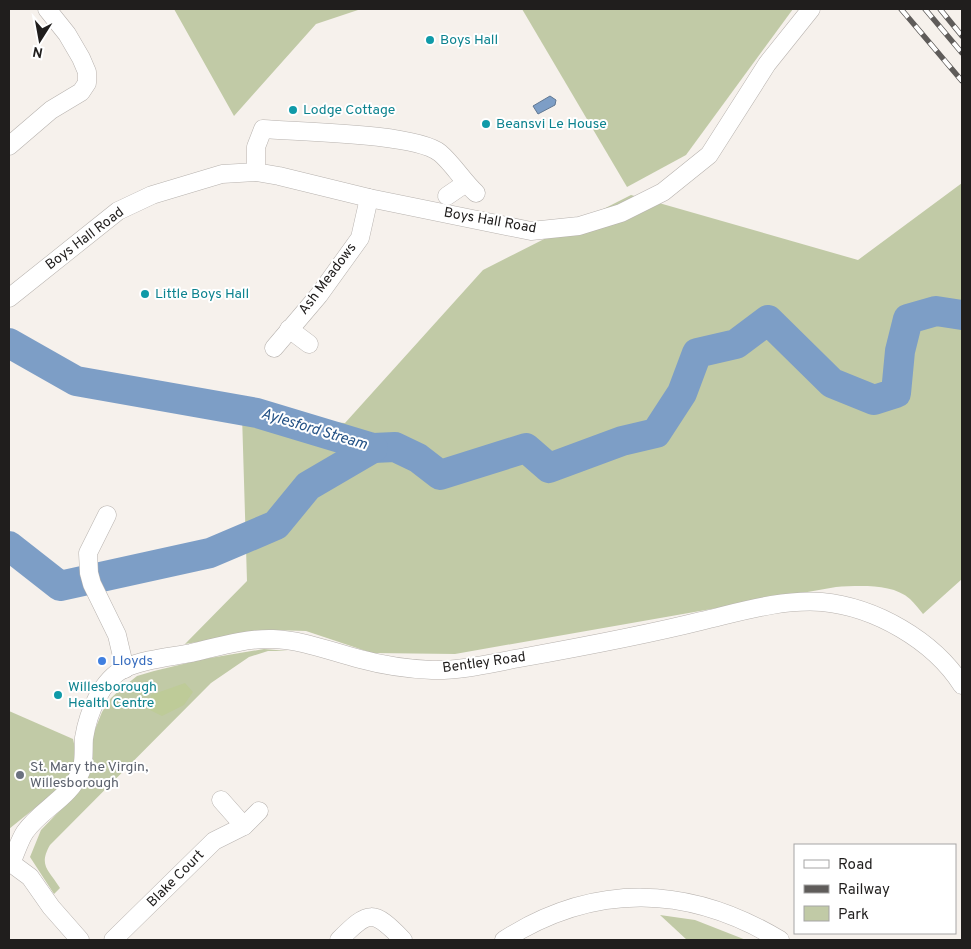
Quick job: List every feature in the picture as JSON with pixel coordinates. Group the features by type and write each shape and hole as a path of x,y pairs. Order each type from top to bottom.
{"street":[{"path":"9,146 51,110 81,92 87,83 88,72 81,58 67,34 47,9"},
{"name":"Boys Hall Road","path":"9,297 118,211 152,195 190,182 222,174 256,172 369,198 531,231 579,226 620,213 663,192 709,155 768,64 811,9"},
{"name":"Boys Hall Road","path":"256,172 256,146 264,129 410,141 439,152 471,188 446,196"},
{"name":"Ash Meadows","path":"274,348 319,294 360,238 369,198"},
{"path":"289,329 309,344"},
{"path":"107,515 88,553 90,579 117,635 125,669"},
{"name":"Bentley Road","path":"10,862 24,833 75,783 84,758 84,740 88,716 98,696 111,680 125,669 153,660 234,644 272,639 312,645 364,660 433,670 449,669 624,640 763,606 808,602 847,608 900,629 934,654 962,685"},
{"path":"221,800 244,826"},
{"name":"Blake Court","path":"113,940 214,841 244,826 259,811"},
{"path":"10,862 30,877 51,907 80,940"},
{"path":"504,940 537,920 560,911 605,900 639,897 700,904 780,940"},
{"path":"339,940 365,917 374,917 387,923 403,940"}],"green space":[{"path":"174,9 361,9 316,24 234,116"},
{"path":"522,9 793,9 686,155 627,187"},
{"path":"962,183 962,579 923,614 910,599 894,590 864,586 836,587 455,654 372,653 306,631 275,630 185,644 247,581 242,415 345,423 483,270 631,195 858,260"},
{"path":"264,649 288,651 268,651 249,657 211,683 50,845 45,858 46,868 60,888 54,894 30,857 41,830 76,794 91,755 94,732 102,712 111,698 137,676 204,659"},
{"path":"185,683 193,692 184,705 162,716 148,709 151,695"},
{"path":"9,711 73,739 77,757 72,778 9,829"},
{"path":"660,915 695,920 746,940 687,940"}],"water":[{"path":"550,96 556,100 555,105 538,114 533,106"}],"waterway":[{"name":"Aylesford Stream","path":"9,343 76,381 257,413 373,448 395,447 418,458 440,475 526,448 549,468 622,441 656,433 682,393 697,353 736,344 768,320 832,383 874,400 896,393 900,351 908,319 936,311 962,315"},
{"path":"9,546 60,586 210,553 276,525 308,486 373,448"}],"railway":[{"path":"901,9 962,81"},
{"path":"925,9 962,53"},
{"path":"940,9 962,36"}],"place":[{"name":"Boys Hall","path":"430,40"},
{"name":"Lodge Cottage","path":"293,110"},
{"name":"Beansvi Le House","path":"486,124"},
{"name":"Little Boys Hall","path":"145,294"},
{"name":"Lloyds","path":"102,661"},
{"name":"Willesborough Health Centre","path":"58,695"},
{"name":"St. Mary the Virgin, Willesborough","path":"20,775"}]}
